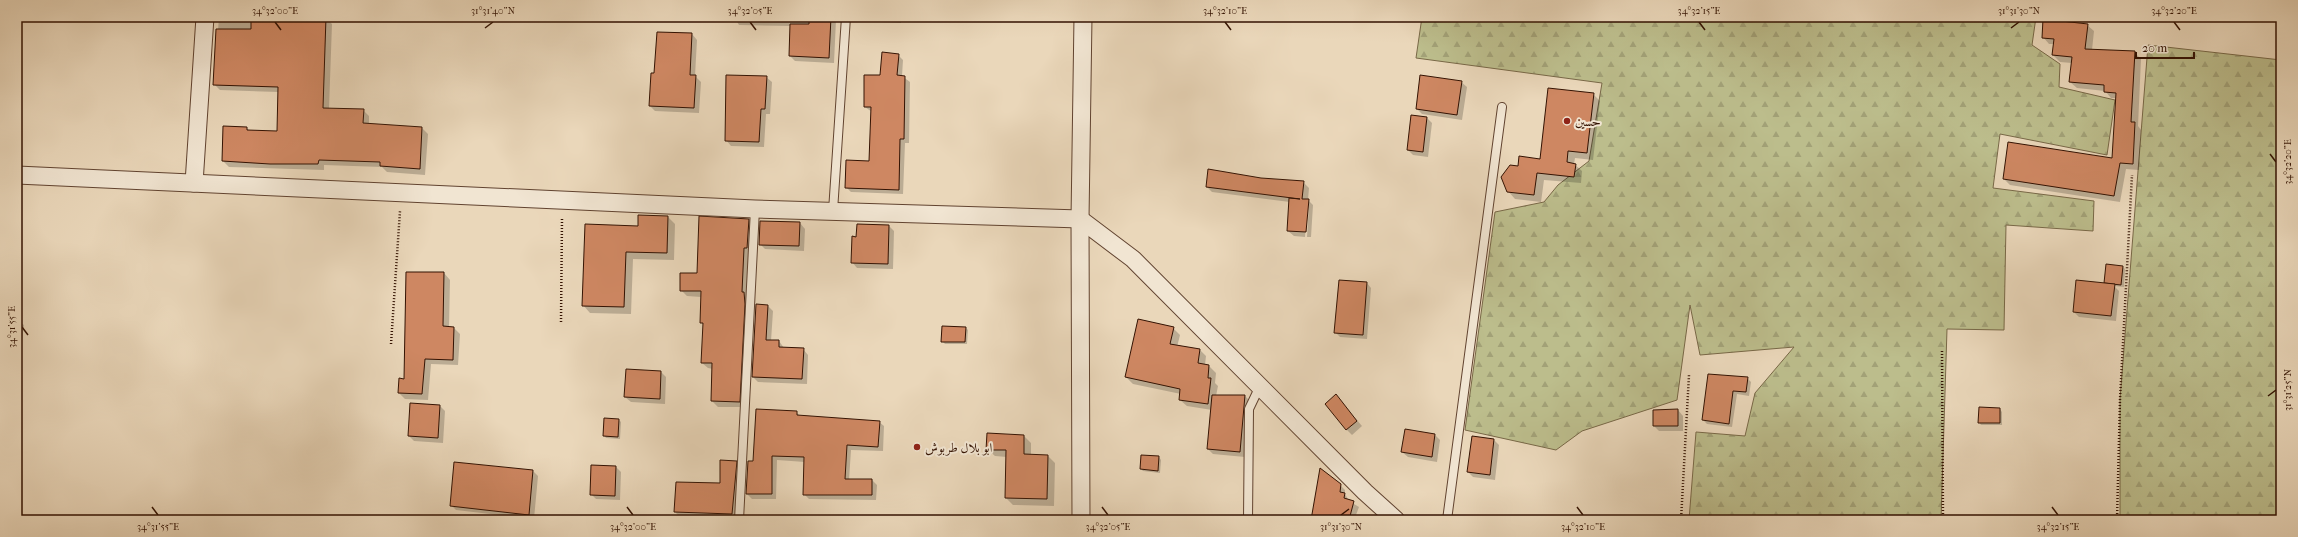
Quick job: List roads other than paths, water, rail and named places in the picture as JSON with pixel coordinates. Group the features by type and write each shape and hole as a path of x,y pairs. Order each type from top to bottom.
{"street":[{"path":"194,183 205,17"},
{"path":"1081,520 1080,219 1083,17"},
{"path":"17,175 755,209 1080,219 1134,259 1396,520"}],"lane":[{"path":"833,212 846,17"},
{"path":"1447,520 1502,107"},
{"path":"739,520 755,209"},
{"path":"1248,520 1248,409 1260,386"}],"place":[{"name":"حسين","path":"1567,121"},
{"name":"ابو بلال طربوش","path":"917,447"}]}
